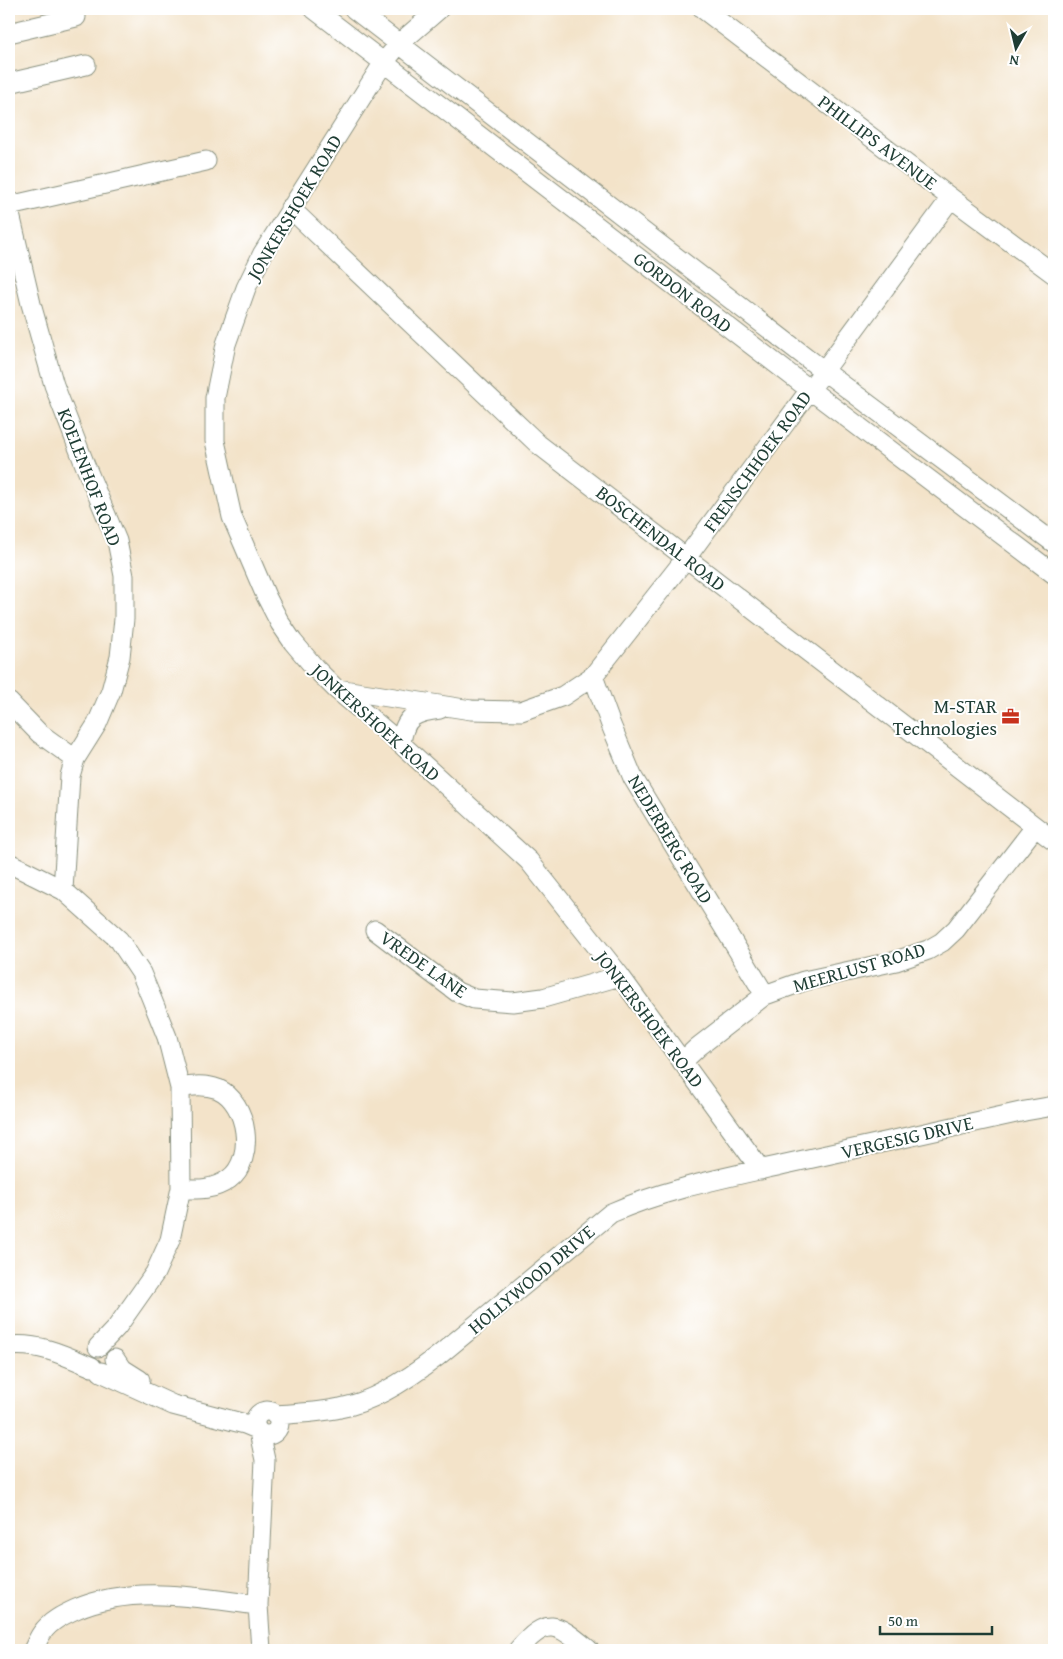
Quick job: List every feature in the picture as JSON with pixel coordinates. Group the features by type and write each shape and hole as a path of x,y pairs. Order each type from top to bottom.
{"street":[{"name":"GORDON ROAD","path":"314,9 809,389 1054,574"},
{"name":"GORDON ROAD","path":"354,9 824,371 1054,543"},
{"name":"JONKERSHOEK ROAD","path":"439,9 400,43 384,62 290,208 263,253 246,288 226,344 215,398 215,441 232,517 266,596 280,623 293,642 336,689 400,744 529,861 620,976 761,1170"},
{"name":"PHILLIPS AVENUE","path":"703,9 1054,274"},
{"path":"9,33 76,17"},
{"path":"9,83 86,65"},
{"path":"9,208 206,160"},
{"name":"FRENSCHHOEK ROAD","path":"336,689 479,710 521,711 563,696 593,676 686,558 951,198"},
{"name":"KOELENHOF ROAD","path":"9,208 31,304 54,384 117,541 124,576 124,619 120,657 111,691 97,724 75,760 70,776 63,890"},
{"name":"BOSCHENDAL ROAD","path":"290,208 538,444 1054,841"},
{"name":"NEDERBERG ROAD","path":"593,676 633,778 765,995"},
{"path":"9,702 39,733 75,760"},
{"path":"400,744 407,722 417,713 454,706"},
{"name":"MEERLUST ROAD","path":"682,1062 698,1047 765,995 804,981 896,961 935,946 956,929 1035,827"},
{"path":"9,863 63,890 119,940 141,973 166,1037 180,1088 181,1188 170,1240 155,1273 117,1327 102,1358"},
{"name":"VREDE LANE","path":"375,930 457,992 474,999 512,1002 543,998 620,976"},
{"path":"180,1088 205,1085 219,1089 231,1098 244,1126 245,1138 241,1163 230,1178 204,1190 181,1188"},
{"name":"VERGESIG DRIVE","path":"761,1170 1025,1110 1054,1106"},
{"name":"HOLLYWOOD DRIVE","path":"9,1346 35,1345 102,1358 173,1405 245,1424 267,1425 312,1412 342,1408 374,1397 408,1378 438,1356 611,1213 666,1191 761,1170"},
{"path":"261,1650 258,1605 267,1425"},
{"path":"33,1650 42,1633 59,1616 85,1605 120,1597 148,1594 258,1605"},
{"path":"518,1650 536,1632 548,1626 565,1630 589,1650"}],"place":[{"name":"M-STAR Technologies","path":"1011,717"}]}
